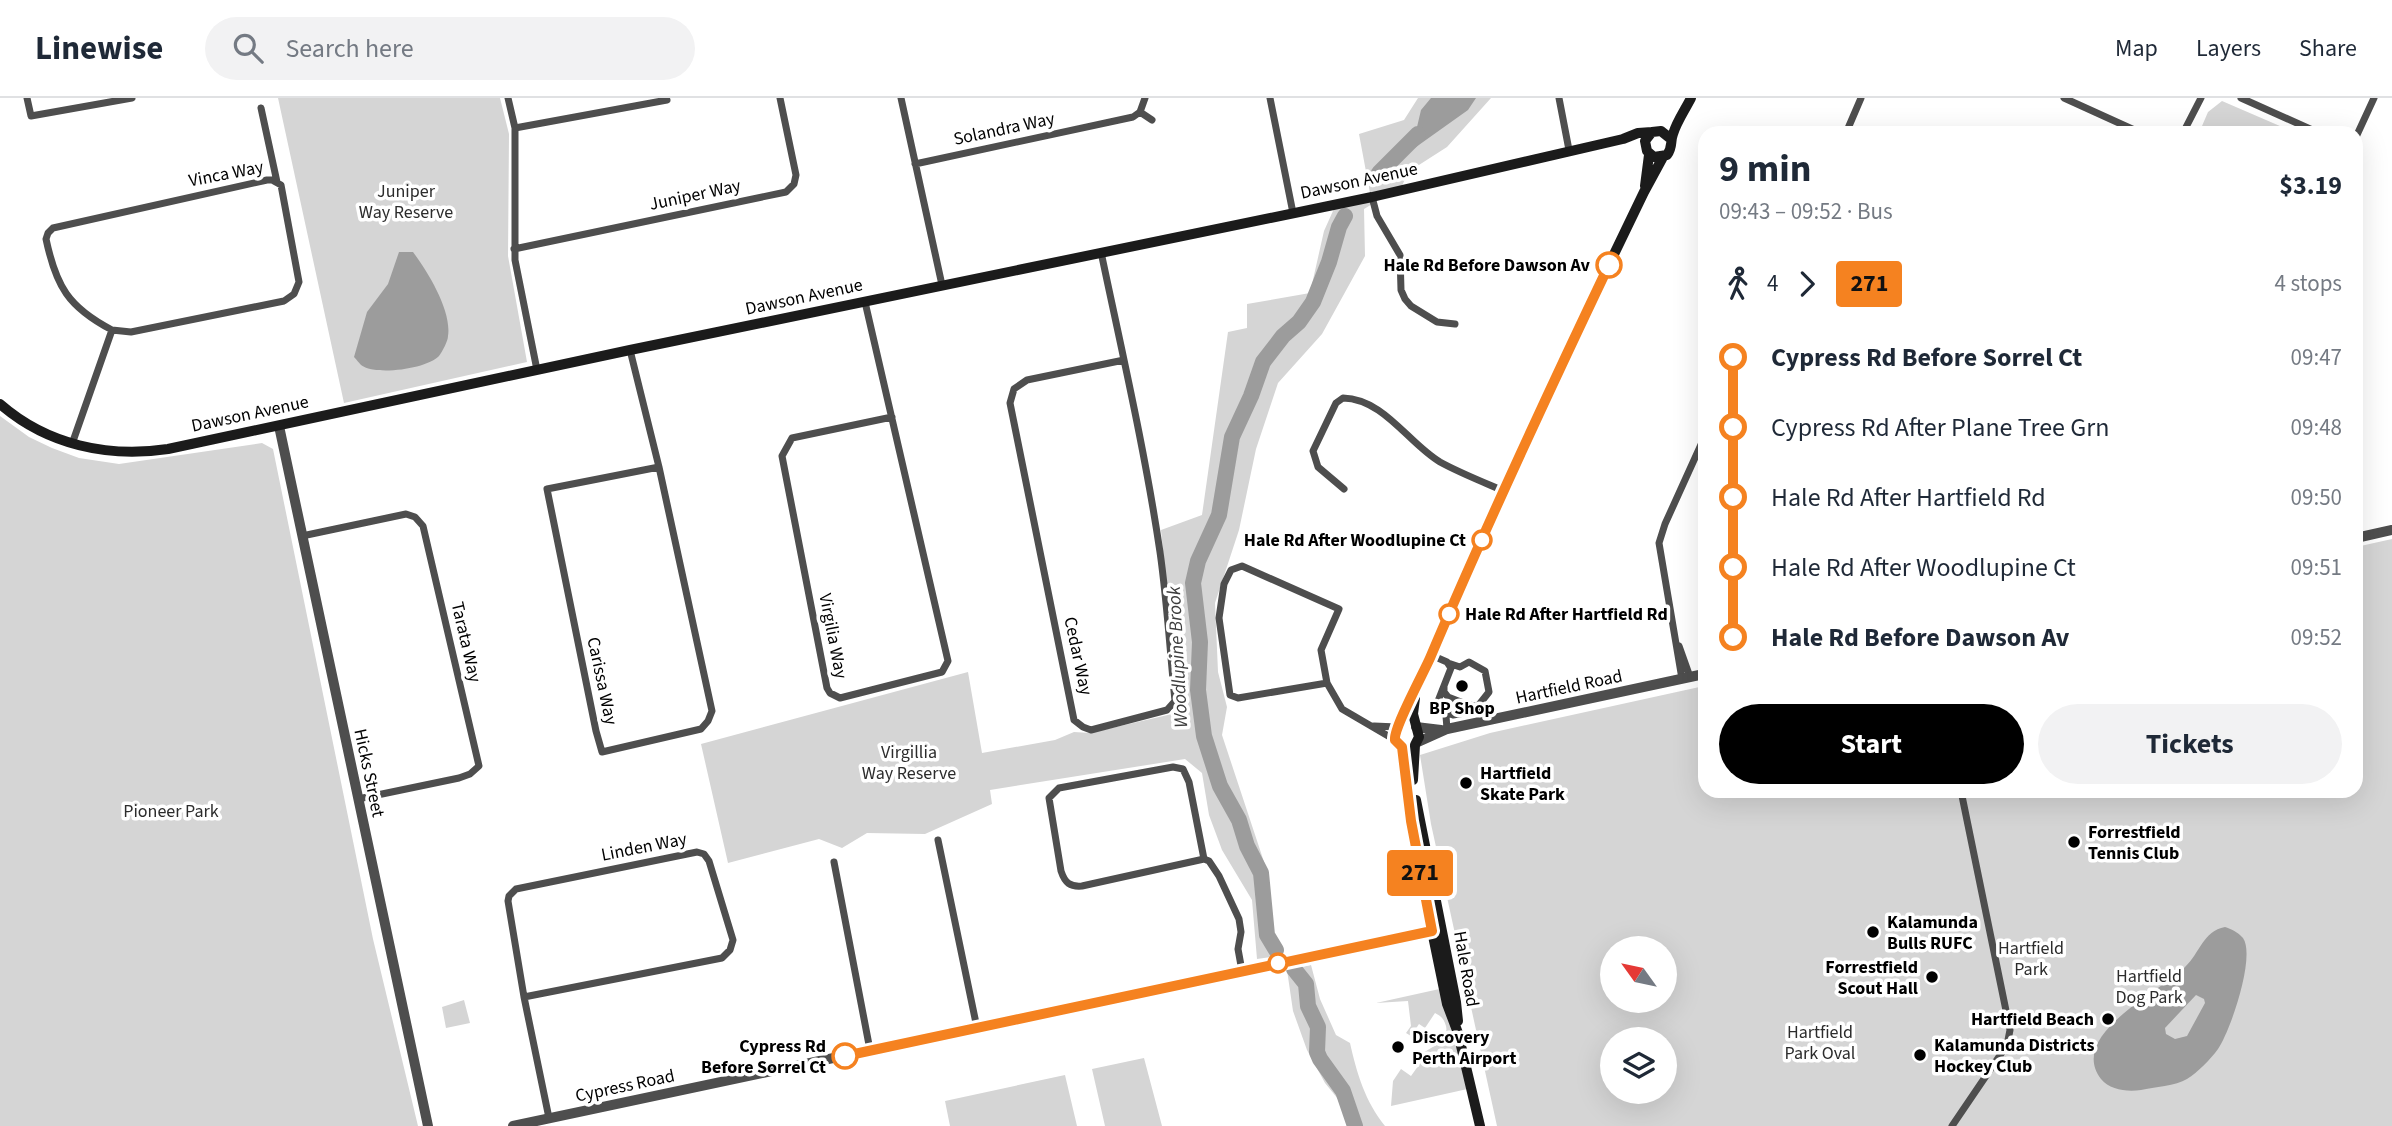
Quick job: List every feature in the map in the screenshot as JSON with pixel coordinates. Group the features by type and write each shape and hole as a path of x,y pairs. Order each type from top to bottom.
{"main road":[{"path":"1648,153 1645,141 1672,120 1684,98"},
{"path":"1623,139 1648,153 1664,157 1670,151 1671,139 1691,98"},
{"name":"Dawson Avenue","path":"0,404 41,431 72,444 116,452 148,452 1372,197 1623,139 1638,133 1657,132"},
{"path":"1657,132 1671,139"},
{"name":"Hale Road","path":"1644,192 1648,153"},
{"name":"Hale Road","path":"1437,930 1411,821 1398,726 1416,692 1504,491 1644,192 1664,157"},
{"name":"Hale Road","path":"1416,692 1415,725 1419,733 1413,781 1416,807 1447,1004 1458,1033 1480,1126"},
{"path":"1398,726 1415,725"},
{"path":"1399,744 1416,743"}],"street":[{"path":"27,98 31,116 132,98"},
{"path":"508,98 515,128 514,249 537,370"},
{"name":"Juniper Way","path":"514,249 786,192 794,184 796,174 780,98"},
{"path":"901,98 942,285"},
{"path":"1145,98 1140,112 1152,120"},
{"path":"1270,98 1293,213"},
{"path":"1559,98 1569,150"},
{"path":"1849,126 1861,98"},
{"path":"2064,98 2126,126"},
{"path":"2187,126 2201,98"},
{"path":"2241,98 2303,126"},
{"path":"2361,126 2374,98"},
{"path":"515,128 667,100"},
{"path":"261,108 277,181"},
{"name":"Solandra Way","path":"915,164 1133,117 1140,112"},
{"name":"Vinca Way","path":"267,180 277,181 281,185 299,282 291,298 131,332 113,330 80,308 65,293 53,270 46,239 53,228 267,180"},
{"path":"1372,197 1377,216 1400,255 1401,290 1405,299 1411,306 1437,322 1455,324"},
{"name":"Cedar Way","path":"1101,252 1139,428 1160,553 1175,701 1167,710 1091,730 1074,720 1010,403 1014,389 1027,380 1124,360"},
{"name":"Virgilia Way","path":"865,302 892,417 947,657 947,665 942,672 839,698 827,688 782,456 792,438 892,417"},
{"path":"72,444 113,330"},
{"name":"Carissa Way","path":"630,350 659,467 712,711 701,729 603,752 596,730 547,489 659,467"},
{"path":"1344,489 1318,467 1313,451 1336,403 1343,398 1355,398 1394,421 1439,461 1504,491"},
{"name":"Hicks Street","path":"279,426 428,1126"},
{"path":"1686,678 1684,655 1678,645 1659,543 1698,451"},
{"name":"Tarata Way","path":"302,536 406,514 419,520 423,526 479,766 470,774 459,778 358,799"},
{"path":"2363,536 2392,530"},
{"path":"1328,683 1238,698 1230,695 1219,618 1224,584 1231,570 1242,566 1339,609 1321,650 1328,683 1342,709 1399,744"},
{"path":"1431,655 1460,667 1469,662 1485,671 1489,692 1476,709 1452,715 1444,712"},
{"path":"1444,730 1447,721 1438,701 1451,671 1447,662"},
{"name":"Hartfield Road","path":"1416,743 1444,730 1485,718 1698,675"},
{"path":"1444,685 1443,690 1448,697 1472,706 1485,718"},
{"name":"Hartfield Road","path":"1415,725 1444,730"},
{"path":"1373,726 1398,726"},
{"path":"1204,859 1187,774 1179,767 1059,788 1049,798 1061,872 1064,881 1069,885 1082,886 1204,859 1209,861 1219,876 1241,925 1238,949 1242,971"},
{"path":"1952,1126 2007,1045 2010,1030 1962,798"},
{"path":"938,840 977,1028"},
{"name":"Linden Way","path":"524,997 722,958 730,950 733,940 709,861 697,852 514,890 508,901 524,997 549,1118"},
{"path":"834,862 870,1050"},
{"name":"Cypress Road","path":"513,1126 1437,930"}],"green space":[{"name":"Juniper Way Reserve","path":"278,98 500,98 509,134 508,256 527,362 344,403"},
{"name":"Virgillia Way Reserve","path":"1418,98 1491,98 1447,147 1408,172 1402,186 1364,209 1365,256 1322,334 1278,383 1256,449 1239,530 1215,603 1218,672 1227,707 1222,735 1268,874 1271,957 1257,959 1252,900 1222,850 1209,815 1202,773 1185,759 990,790 992,804 925,834 867,833 842,848 819,839 728,863 701,744 968,672 982,753 1055,740 1074,732 1090,733 1178,711 1161,530 1202,515 1228,332 1247,328 1247,304 1310,293 1324,231 1337,202 1370,193 1359,134 1404,120"},
{"path":"2222,101 2280,126 2202,126 2208,112"},
{"name":"Pioneer Park","path":"0,416 29,437 52,448 79,458 119,464 262,443 273,449 373,939 418,1126 0,1126"},
{"name":"Hartfield Park","path":"2392,539 2392,1126 1497,1126 1431,824 1420,755 1490,733 1698,687 1698,798 2363,798 2363,545"},
{"path":"1311,965 1320,999 1336,1035 1350,1043 1363,1087 1385,1126 1347,1126 1342,1104 1325,1083 1307,1050 1293,1011 1287,970"},
{"path":"1444,988 1472,1088 1391,1106 1393,1081 1401,1069 1411,1076 1421,1062 1417,1059 1441,1041 1446,1026 1442,1018 1435,1013 1425,1028 1419,1024 1411,1036 1406,1033 1411,1026 1408,1001 1376,1003"},
{"path":"464,1000 470,1023 446,1028 442,1007"},
{"path":"1144,1058 1162,1126 1105,1126 1092,1069"},
{"path":"1065,1075 1077,1126 950,1126 945,1101"}],"shaded area":[{"path":"1431,98 1476,98 1468,110 1409,152 1402,145 1417,127 1421,110"},
{"path":"399,252 413,252 432,281 443,304 448,338 439,356 433,361 401,370 368,368 354,357 367,312 388,284"},
{"path":"2225,927 2243,938 2246,961 2235,1011 2218,1049 2195,1073 2177,1083 2130,1091 2105,1083 2094,1062 2096,1046 2106,1030 2185,967 2207,938","holes":["2196,995 2204,999 2205,1003 2187,1036 2175,1039 2166,1034 2165,1028"]}],"waterway":[{"name":"Woodlupine Brook","path":"1379,173 1418,134"},
{"name":"Woodlupine Brook","path":"1276,950 1267,935 1261,873 1247,846 1239,820 1220,786 1204,736 1198,690 1200,642 1193,583 1198,561 1219,515 1232,437 1263,362 1313,302 1345,216"},
{"name":"Woodlupine Brook","path":"1294,969 1306,984 1308,1006 1318,1027 1317,1052 1343,1091 1355,1126"}],"bus line":[{"name":"271","path":"845,1056 1432,931 1411,821 1406,767 1402,747 1395,740 1395,732 1416,692 1451,608 1609,265"}],"place":[{"name":"Hale Rd Before Dawson Av","path":"1609,265"},
{"name":"Hale Rd After Woodlupine Ct","path":"1482,540"},
{"name":"Hale Rd After Hartfield Rd","path":"1449,614"},
{"name":"BP Shop","path":"1462,686"},
{"name":"Hartfield Skate Park","path":"1466,783"},
{"name":"Forrestfield Tennis Club","path":"2074,842"},
{"name":"Kalamunda Bulls RUFC","path":"1873,932"},
{"name":"Forrestfield Scout Hall","path":"1932,977"},
{"name":"Hartfield Beach","path":"2108,1019"},
{"name":"Discovery Perth Airport","path":"1398,1047"},
{"name":"Kalamunda Districts Hockey Club","path":"1920,1055"},
{"name":"Cypress Rd Before Sorrel Ct","path":"845,1056"}],"park label":[{"name":"Hartfield Dog Park","path":"2149,986"},
{"name":"Hartfield Park Oval","path":"1820,1042"}]}
